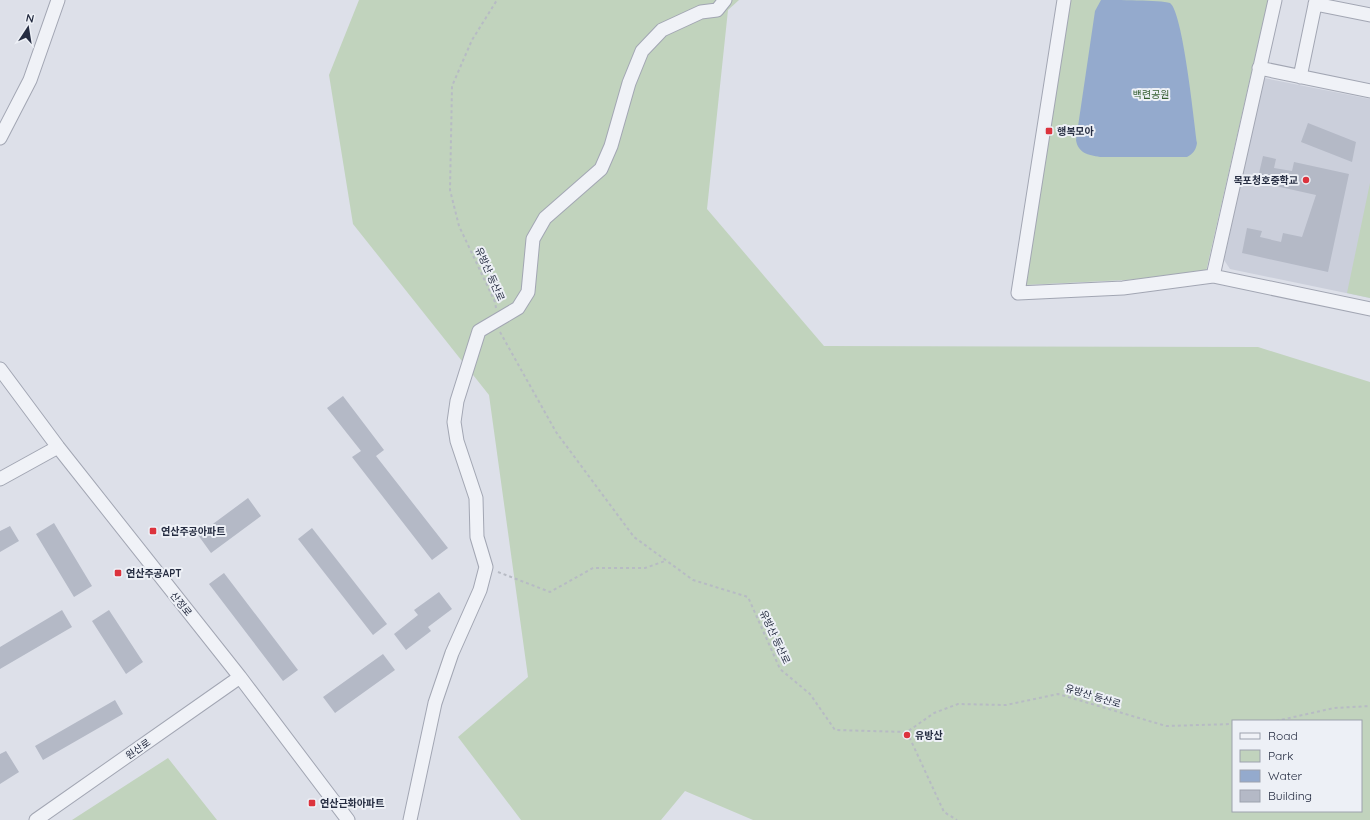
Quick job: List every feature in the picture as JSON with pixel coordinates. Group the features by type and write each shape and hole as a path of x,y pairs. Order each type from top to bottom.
{"street":[{"path":"0,138 30,80 58,0"},
{"path":"410,820 435,704 452,653 480,590 486,568 477,537 476,498 457,441 454,422 457,401 479,331 518,308 528,292 533,239 545,218 601,169 611,146 629,83 642,51 662,30 701,12 717,10 725,0"},
{"path":"1064,0 1018,293 1123,288 1213,276 1370,310"},
{"path":"1213,276 1274,0"},
{"path":"1300,77 1316,2 1370,15"},
{"path":"1258,68 1370,91"},
{"name":"산정로","path":"0,369 58,448 240,677 348,820"},
{"path":"0,479 58,448"},
{"name":"원산로","path":"36,820 240,677"}],"path":[{"name":"유방산 등산로","path":"497,0 472,40 452,86 450,190 459,226 495,302 501,335 556,432 634,537 693,580 748,597 780,669 810,694 835,730 907,732 934,713 958,704 1006,705 1058,694 1166,726 1232,724"},
{"path":"486,568 550,592 593,568 645,568 666,561"},
{"path":"1280,720 1334,708 1370,706"},
{"path":"907,732 944,812 957,820"}],"shaded area":[{"name":"목포청호중학교","path":"1264,78 1370,99 1370,298 1230,269 1224,260"}],"green space":[{"path":"359,0 739,0 728,10 707,209 824,346 1258,347 1370,382 1370,820 753,820 685,791 661,820 521,820 458,737 528,677 489,395 353,224 329,75"},
{"name":"백련공원","path":"1071,0 1268,0 1205,276 1025,285"},
{"path":"1370,183 1370,298 1347,293"},
{"path":"168,758 217,820 72,820"}],"water":[{"path":"1101,0 1165,2 1170,3 1175,11 1191,92 1197,143 1194,152 1191,155 1187,157 1100,157 1084,153 1079,148 1076,140 1095,11"}],"building":[{"path":"1308,123 1356,142 1352,162 1301,142"},
{"path":"1263,156 1276,159 1274,168 1292,171 1294,162 1349,174 1328,272 1242,253 1247,228 1262,231 1260,237 1281,242 1283,233 1302,237 1316,195 1257,182"},
{"path":"343,396 384,450 376,456 448,548 432,560 352,457 361,451 327,408"},
{"path":"248,498 261,516 211,553 198,535"},
{"path":"54,523 92,586 74,597 36,534"},
{"path":"10,526 19,541 0,552 0,531"},
{"path":"312,528 387,624 373,635 298,539"},
{"path":"224,573 298,670 283,681 209,584"},
{"path":"439,592 452,609 428,627 431,631 406,650 394,634 418,615 414,610"},
{"path":"62,610 72,627 0,669 0,647"},
{"path":"109,610 143,662 126,674 92,621"},
{"path":"383,654 395,670 335,713 323,697"},
{"path":"115,700 123,714 43,760 35,746"},
{"path":"6,751 19,772 0,784 0,754"}],"place":[{"name":"행복모아","path":"1049,131"},
{"name":"목포청호중학교","path":"1306,180"},
{"name":"연산주공아파트","path":"153,531"},
{"name":"연산주공APT","path":"118,573"},
{"name":"유방산","path":"907,735"},
{"name":"연산근화아파트","path":"312,803"}]}
